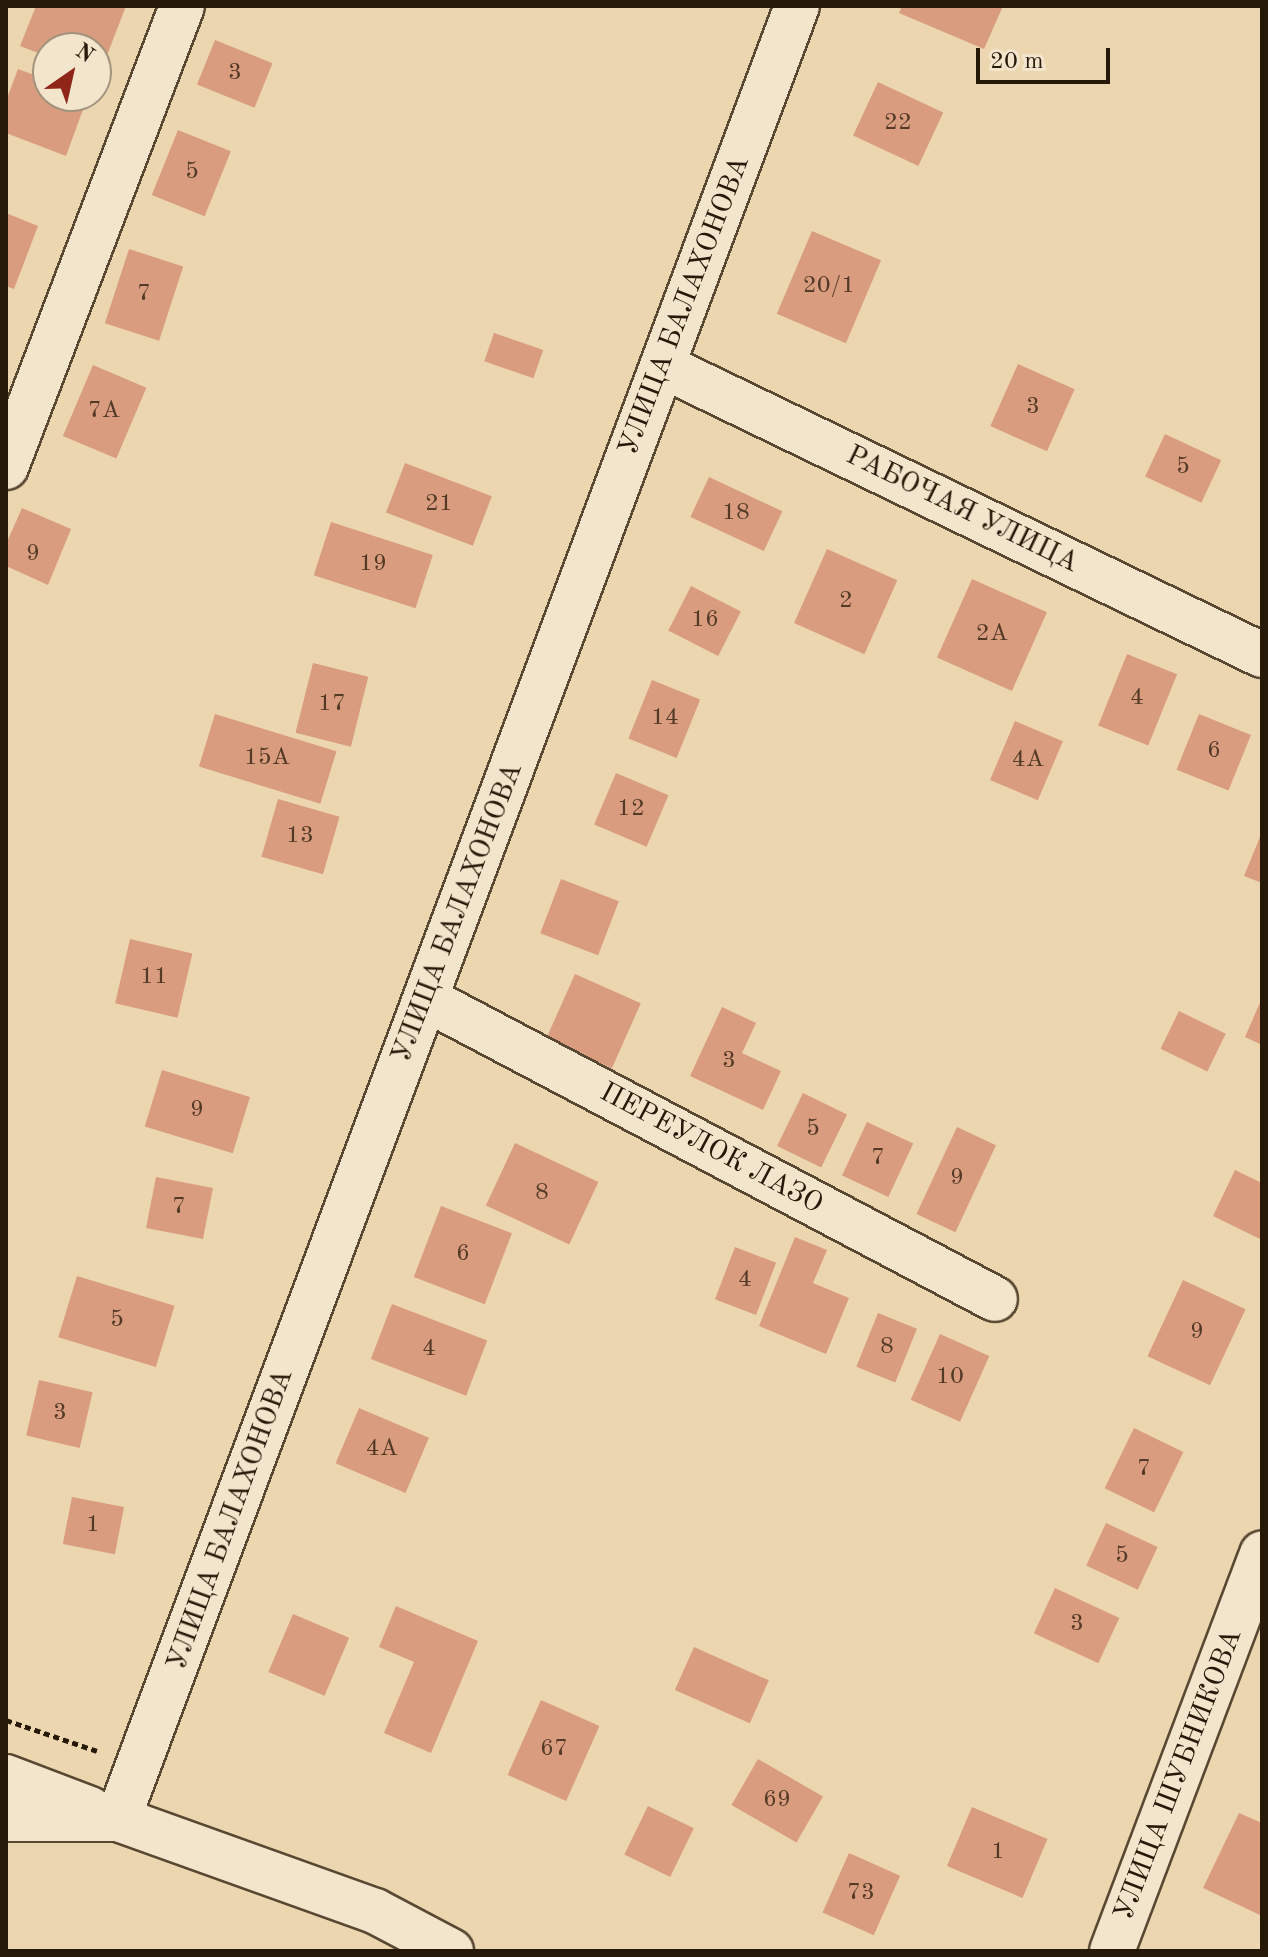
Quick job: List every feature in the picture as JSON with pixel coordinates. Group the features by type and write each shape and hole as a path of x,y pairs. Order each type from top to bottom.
{"street":[{"path":"6,467 182,6"},
{"name":"УЛИЦА БАЛАХОНОВА","path":"118,1819 797,6"},
{"name":"РАБОЧАЯ УЛИЦА","path":"663,366 1262,655"},
{"name":"ПЕРЕУЛОК ЛАЗО","path":"426,999 995,1299"},
{"name":"УЛИЦА ШУБНИКОВА","path":"1112,1951 1262,1553"},
{"path":"6,1777 375,1911 451,1951"},
{"path":"6,1819 118,1819"}],"path":[{"path":"6,1720 140,1765"}],"building":[{"path":"36,6 126,6 112,42 112,32 32,32 32,51 20,46"},
{"path":"902,6 1003,6 984,49 899,13"},
{"path":"215,40 272,63 255,108 197,85"},
{"path":"18,69 32,74 32,112 82,112 66,156 6,133 6,101"},
{"path":"878,82 943,112 918,166 853,135"},
{"path":"178,130 231,151 205,216 152,195"},
{"path":"6,213 38,226 14,289 6,286"},
{"path":"812,231 881,260 846,343 777,314"},
{"path":"129,249 183,267 159,341 105,323"},
{"path":"494,333 543,350 533,378 484,361"},
{"path":"1018,364 1075,389 1047,451 990,426"},
{"path":"93,365 146,388 116,459 63,436"},
{"path":"1165,434 1221,460 1201,503 1145,477"},
{"path":"405,463 492,496 473,546 386,512"},
{"path":"709,477 782,511 764,551 690,517"},
{"path":"22,508 71,529 48,585 6,566 6,544"},
{"path":"331,522 433,555 415,608 314,575"},
{"path":"827,549 897,580 864,654 794,623"},
{"path":"972,579 1047,612 1012,691 937,658"},
{"path":"691,586 741,611 718,656 668,631"},
{"path":"1127,654 1177,674 1148,746 1098,725"},
{"path":"313,663 368,677 351,747 296,733"},
{"path":"652,680 700,699 677,758 628,738"},
{"path":"215,714 336,751 320,804 199,767"},
{"path":"1199,714 1251,735 1228,791 1177,770"},
{"path":"1015,721 1063,741 1038,800 990,780"},
{"path":"616,773 668,795 647,847 594,825"},
{"path":"278,799 340,817 323,874 261,857"},
{"path":"1262,832 1262,883 1244,876"},
{"path":"561,879 619,901 598,955 540,933"},
{"path":"130,939 192,953 178,1018 115,1003"},
{"path":"575,974 641,1003 612,1068 546,1039"},
{"path":"1262,998 1262,1045 1245,1037"},
{"path":"722,1007 756,1023 742,1053 781,1071 763,1110 690,1076"},
{"path":"1179,1011 1226,1034 1207,1072 1161,1049"},
{"path":"162,1070 250,1097 233,1153 145,1126"},
{"path":"803,1093 847,1114 821,1168 777,1146"},
{"path":"867,1122 913,1144 888,1197 842,1175"},
{"path":"957,1127 996,1145 955,1232 916,1214"},
{"path":"515,1143 598,1182 569,1244 486,1206"},
{"path":"1235,1170 1262,1183 1262,1240 1213,1216"},
{"path":"156,1177 213,1188 203,1239 146,1228"},
{"path":"441,1206 512,1233 485,1304 414,1277"},
{"path":"795,1237 827,1250 813,1283 849,1298 826,1354 759,1326"},
{"path":"735,1247 776,1263 756,1315 715,1299"},
{"path":"77,1276 175,1306 156,1367 58,1337"},
{"path":"1183,1280 1246,1309 1210,1385 1148,1356"},
{"path":"392,1304 487,1341 466,1396 371,1359"},
{"path":"878,1313 917,1329 895,1383 856,1367"},
{"path":"940,1334 989,1356 960,1422 911,1400"},
{"path":"39,1380 93,1392 80,1448 26,1436"},
{"path":"359,1408 429,1438 406,1493 336,1463"},
{"path":"1134,1428 1183,1452 1154,1512 1105,1488"},
{"path":"72,1497 124,1507 115,1554 63,1544"},
{"path":"1106,1523 1158,1547 1138,1590 1086,1566"},
{"path":"1055,1588 1119,1618 1098,1663 1034,1633"},
{"path":"396,1606 478,1641 431,1753 384,1733 414,1662 379,1647"},
{"path":"293,1614 349,1638 325,1696 268,1672"},
{"path":"694,1647 769,1680 750,1723 675,1690"},
{"path":"541,1700 599,1726 566,1801 508,1775"},
{"path":"758,1759 823,1796 796,1842 732,1805"},
{"path":"648,1806 694,1828 670,1877 624,1855"},
{"path":"972,1807 1047,1839 1022,1898 947,1866"},
{"path":"1239,1813 1262,1823 1262,1916 1203,1888"},
{"path":"849,1853 900,1876 874,1935 823,1912"}]}
